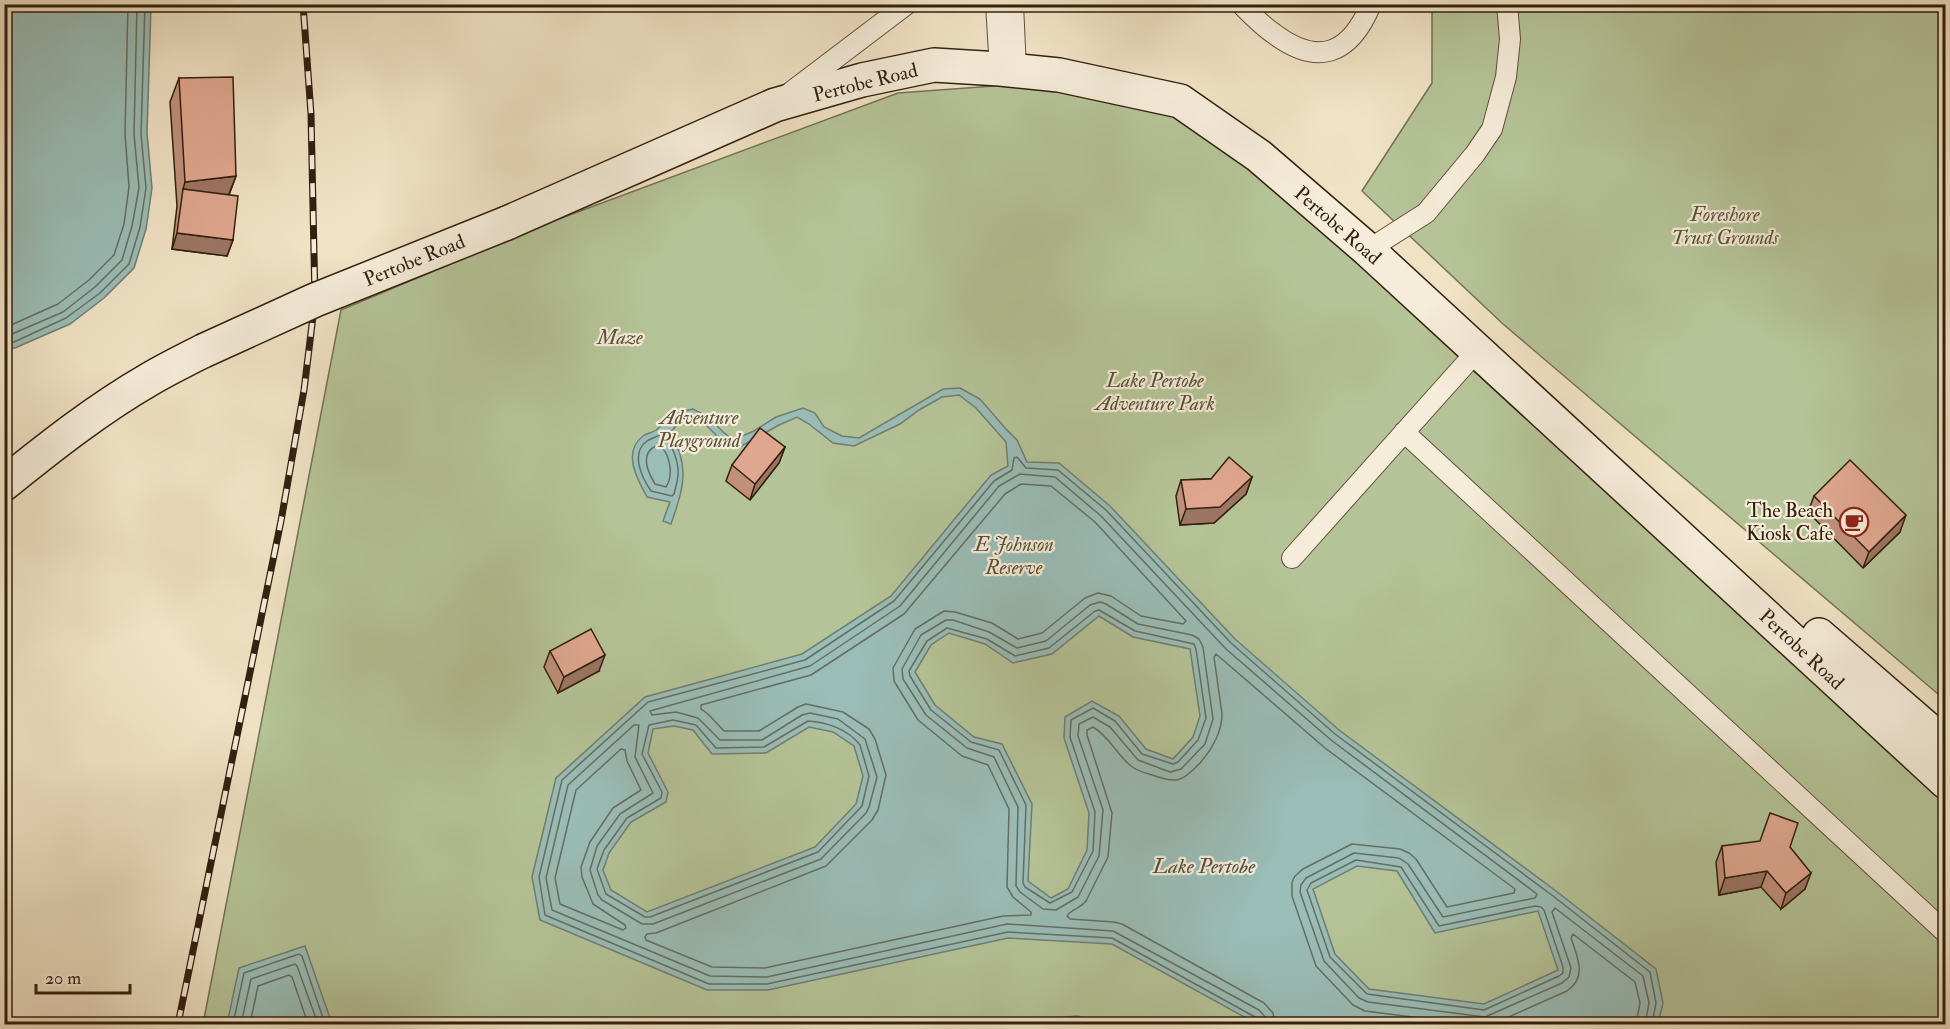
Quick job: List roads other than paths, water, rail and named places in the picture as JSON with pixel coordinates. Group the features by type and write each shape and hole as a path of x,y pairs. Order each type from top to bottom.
{"street":[{"name":"Pertobe Road","path":"4,484 62,438 104,409 203,351 315,300 507,223 775,105 862,80 934,65 1059,75 1180,101 1259,156 1368,250 1658,517 1943,765"}],"lane":[{"path":"775,105 907,4"},
{"path":"996,4 1008,70"},
{"path":"1008,70 1013,4"},
{"path":"1241,4 1273,33 1299,49 1320,53 1336,50 1350,38 1364,22 1371,4"},
{"path":"1368,250 1426,213 1475,154 1492,129 1506,77 1510,39 1507,4"},
{"path":"1292,558 1477,351"},
{"path":"1404,432 1946,933"}],"water":[{"path":"6,5 151,6 147,133 152,188 146,229 134,268 104,298 70,324 15,348 4,348 4,10"},
{"name":"Lake Pertobe","path":"960,388 980,399 1017,440 1027,462 1059,463 1110,506 1235,639 1339,730 1556,891 1656,969 1663,1003 1658,1024 1257,1024 1112,944 1008,938 768,990 707,990 540,920 532,877 556,778 645,697 802,654 891,596 991,475 1008,466 1006,442 976,408 959,395 942,397 900,424 854,446 833,443 797,417 738,448 727,446 703,422 693,421 677,425 670,433 677,445 683,467 679,500 671,524 663,521 670,502 647,497 639,482 632,458 637,442 673,416 693,409 709,417 733,440 754,431 776,417 803,408 815,413 824,427 842,436 859,438 943,389","holes":["1099,616 1133,637 1190,649 1200,716 1193,737 1173,759 1146,749 1119,716 1092,701 1065,717 1064,738 1089,813 1087,850 1068,889 1051,898 1028,881 1032,804 1002,744 974,737 935,705 915,672 931,645 949,633 985,644 1013,663 1052,654","674,726 693,730 712,754 766,753 809,727 833,732 854,746 863,776 856,804 815,847 647,912 611,890 603,870 609,853 631,822 666,802 668,792 648,753 653,729","1357,866 1397,871 1435,933 1538,911 1558,970 1484,1004 1369,989 1335,954 1313,889"]},
{"path":"305,946 332,1024 227,1024 239,968"},
{"path":"1077,1016 1111,1024 990,1024"}],"railway":[{"path":"178,1024 281,521 304,390 315,300 311,114 303,4"}],"place":[{"name":"The Beach Kiosk Cafe","path":"1854,522"}],"park label":[{"name":"Foreshore Trust Grounds","path":"1725,226"},
{"name":"Maze","path":"620,337"},
{"name":"Lake Pertobe Adventure Park","path":"1155,392"},
{"name":"Adventure Playground","path":"699,428"},
{"name":"E Johnson Reserve","path":"1014,556"}]}
